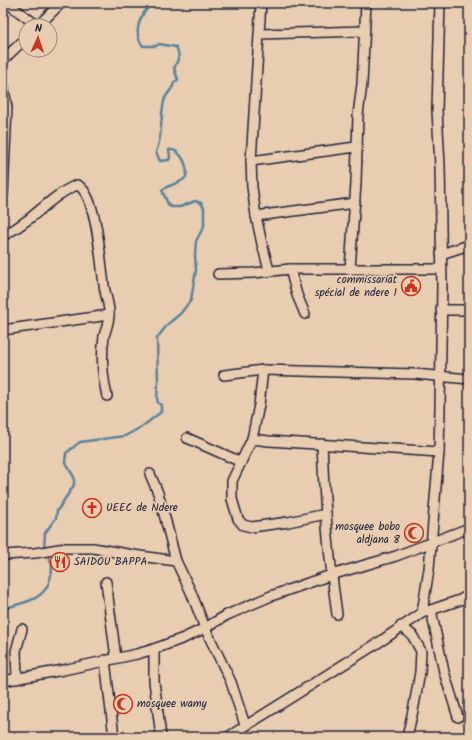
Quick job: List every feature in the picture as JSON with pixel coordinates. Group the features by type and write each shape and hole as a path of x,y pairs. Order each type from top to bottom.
{"street":[{"path":"7,3 27,18"},
{"path":"46,18 61,3"},
{"path":"262,3 251,161 252,187 256,216 269,270"},
{"path":"350,269 356,147 362,84 366,3"},
{"path":"422,613 429,569 439,452 442,254 437,110 440,3"},
{"path":"260,34 364,31"},
{"path":"3,60 18,46"},
{"path":"3,83 7,108 3,189"},
{"path":"251,161 356,147"},
{"path":"3,236 27,221 59,195 74,186 81,186 88,197 98,235 109,315 104,335 102,356 102,375 107,396"},
{"path":"256,216 354,203"},
{"path":"442,254 469,245"},
{"path":"218,274 254,273 269,270 290,269 441,269"},
{"path":"290,269 297,295 305,314"},
{"path":"441,310 469,310"},
{"path":"3,330 109,315"},
{"path":"263,370 259,405 252,438 232,481 232,499 238,519 243,525 252,527 288,522 326,514"},
{"path":"224,375 263,370 441,376 469,379"},
{"path":"188,438 241,462"},
{"path":"252,438 269,441 439,452"},
{"path":"322,444 323,481 331,575 337,614"},
{"path":"150,474 158,494 176,561 191,592 205,628 231,682 246,725"},
{"path":"3,681 138,654 154,649 184,638 227,615 271,596 331,575 396,556 469,528"},
{"path":"3,555 35,553 65,548 93,548 176,561"},
{"path":"106,582 116,658"},
{"path":"228,737 381,641 422,613 460,600 469,595"},
{"path":"431,610 444,672 458,717"},
{"path":"401,626 412,635 421,650 420,672 407,737"},
{"path":"17,679 16,651 22,629"},
{"path":"154,649 154,681 161,737"},
{"path":"105,660 114,737"}],"waterway":[{"path":"44,549 45,533 56,518 57,511 74,485 74,477 65,462 66,453 80,442 125,436 143,426 161,412 161,405 158,403 157,398 157,338 191,300 196,270 196,241 204,226 204,208 201,203 195,201 180,207 171,207 168,204 162,190 183,180 187,170 183,160 177,152 169,150 169,160 160,161 156,152 160,138 162,111 165,98 174,82 178,80 174,68 179,55 176,47 159,44 156,46 143,46 140,41 138,35 139,24 144,13 152,3"},
{"path":"3,609 38,597 47,587 52,572 52,566 47,553"}],"place":[{"name":"commissariat spécial de ndere 1","path":"411,286"},
{"name":"UEEC de Ndere","path":"92,508"},
{"name":"mosquee bobo aldjana 8","path":"414,533"},
{"name":"SAIDOU BAPPA","path":"60,562"},
{"name":"mosquee wamy","path":"123,704"}]}
